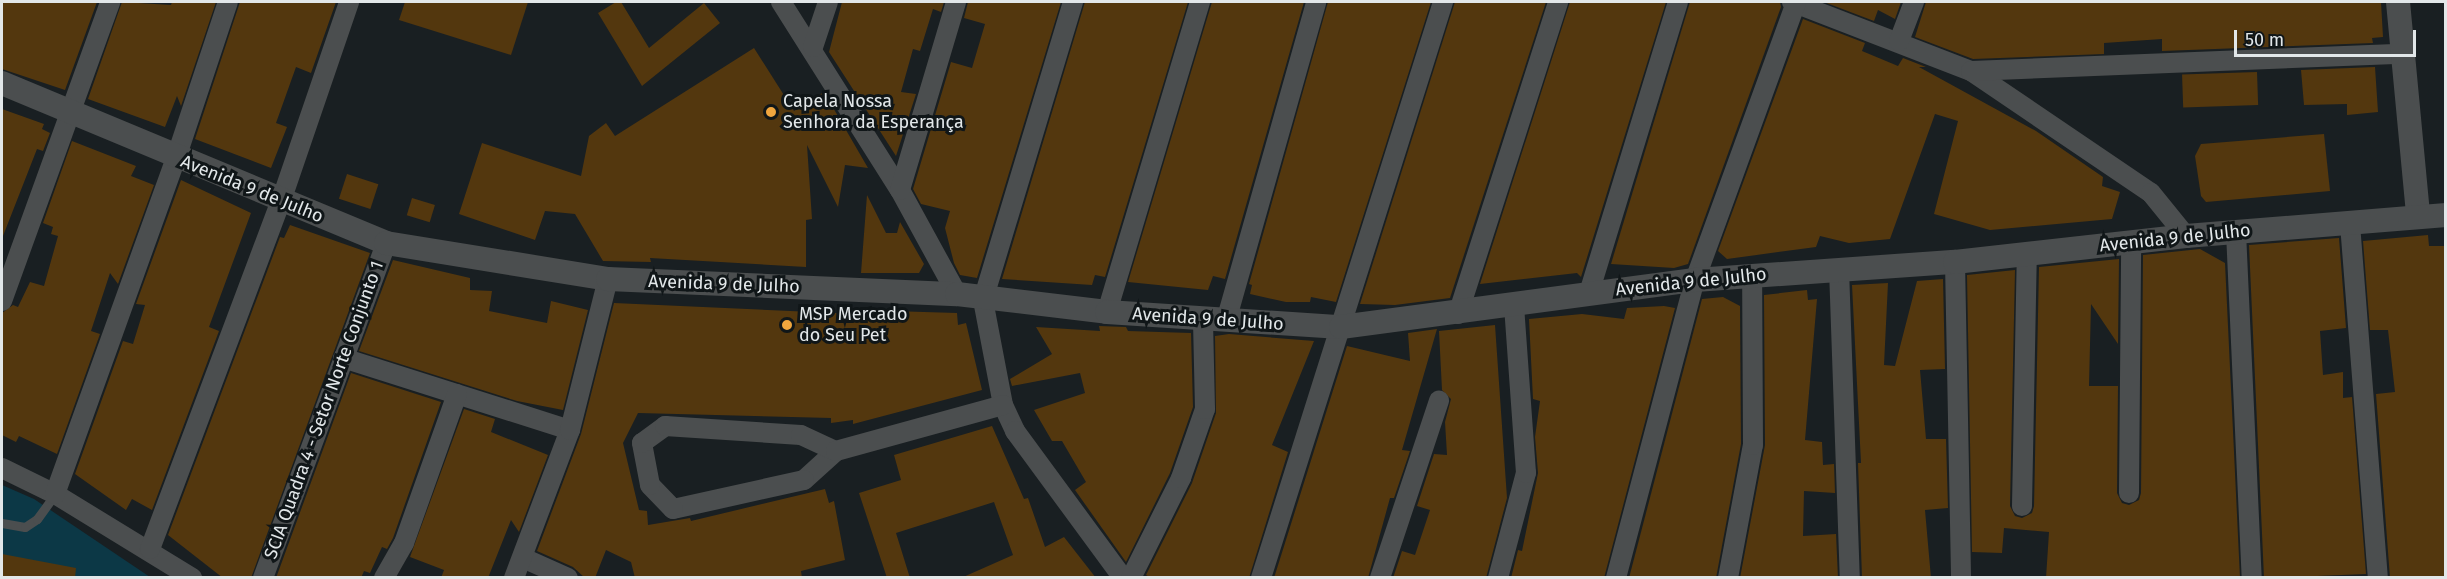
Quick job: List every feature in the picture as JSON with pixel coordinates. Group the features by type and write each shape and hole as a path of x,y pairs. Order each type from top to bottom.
{"street":[{"path":"2,301 110,2"},
{"path":"55,494 177,158 228,2"},
{"path":"150,549 281,201 349,2"},
{"path":"782,2 813,47 900,190 957,294"},
{"path":"813,47 828,2"},
{"path":"900,190 956,2"},
{"path":"1073,2 983,300 1003,405 1015,431 1123,578"},
{"path":"1107,312 1200,2"},
{"path":"1131,578 1181,478 1204,409 1215,320 1316,2"},
{"path":"1261,578 1443,2"},
{"path":"1458,314 1558,2"},
{"path":"1589,293 1678,2"},
{"path":"1616,578 1695,280 1795,2 1971,71 2151,193 2186,236"},
{"path":"1899,41 1914,2"},
{"path":"2398,2 2418,215"},
{"path":"1971,71 2402,54"},
{"name":"Avenida 9 de Julho","path":"2,83 177,158 386,243 608,279 957,294 983,300 1107,312 1341,327 1458,314 1589,293 1695,280 1955,262 2186,236 2350,224 2418,215 2445,215"},
{"path":"2350,224 2378,578"},
{"path":"2236,232 2252,578"},
{"path":"2129,493 2131,242"},
{"name":"SCIA Quadra 4 - Setor Norte Conjunto 1","path":"263,578 386,243"},
{"path":"2022,506 2027,254"},
{"path":"1955,262 1961,578"},
{"path":"1839,269 1850,578"},
{"path":"1728,578 1753,446 1752,275"},
{"path":"514,578 570,430 608,279"},
{"path":"1498,578 1526,473 1514,304"},
{"path":"344,358 570,430"},
{"path":"384,578 404,543 457,394"},
{"path":"1380,578 1439,401"},
{"path":"836,451 801,435 665,426 642,443 650,485 673,509 804,480 836,451 1003,405"},
{"path":"2,468 55,494 150,549 192,578"},
{"path":"523,558 568,578"}],"lane":[{"path":"2,522 25,527 38,519 55,494"}],"shaded area":[{"path":"2,485 34,499 150,577 2,577"}],"building":[{"path":"2,2 97,2 65,90 2,69"},
{"path":"122,2 171,5 172,2 216,2 181,106 177,96 165,127 88,99"},
{"path":"240,2 336,2 311,73 296,67 276,123 287,127 271,168 195,139"},
{"path":"405,2 528,2 511,55 399,20"},
{"path":"616,2 621,2 649,48 704,3 720,23 642,86 598,13"},
{"path":"842,2 944,2 941,12 933,9 920,51 913,49 901,92 916,94 896,156 829,52"},
{"path":"968,2 1061,2 977,278 960,275 954,263 945,228 950,211 921,204 913,189 951,62 972,68 985,24 964,18"},
{"path":"1085,2 1188,2 1105,277 1095,275 1092,285 1002,279"},
{"path":"1212,2 1304,2 1225,279 1213,276 1208,290 1128,282"},
{"path":"1328,2 1431,2 1336,302 1311,297 1310,302 1286,302 1250,294 1252,285 1249,284"},
{"path":"1455,2 1546,2 1450,298 1395,305 1360,304"},
{"path":"1570,2 1666,2 1581,277 1577,273 1480,284"},
{"path":"1690,2 1780,2 1781,7 1688,264 1674,268 1611,264"},
{"path":"1824,2 1901,2 1895,19 1878,10 1874,21"},
{"path":"1926,2 2381,2 2383,37 2372,38 2373,43 2162,51 2162,39 2104,43 2104,54 1973,59 1915,37"},
{"path":"1803,19 1865,43 1862,51 1898,66 1903,58 1926,67 1919,67 2036,131 2103,177 2102,186 2120,192 2112,219 1990,230 1934,214 1958,121 1935,114 1890,239 1849,243 1820,236 1816,247 1727,259 1718,251"},
{"path":"754,48 794,111 824,92 868,168 845,165 838,207 807,145 812,219 806,220 806,267 650,258 651,262 603,261 575,214 545,211 535,240 459,214 482,143 581,176 589,136 606,123 615,136"},
{"path":"2375,67 2378,112 2347,115 2347,104 2304,105 2301,70"},
{"path":"2257,72 2258,105 2183,108 2182,75"},
{"path":"2,109 44,124 42,129 50,133 43,151 37,149 3,236"},
{"path":"2324,134 2330,191 2206,202 2201,196 2195,156 2201,144"},
{"path":"72,141 136,166 131,176 154,185 118,284 110,273 91,331 100,334 57,454 19,436 16,442 2,435 2,313 13,305 18,307 30,282 44,286 58,236 51,234 53,227 43,223"},
{"path":"347,174 378,184 370,209 339,199"},
{"path":"181,180 251,213 209,327 219,331 152,510 132,499 126,510 75,474 123,341 133,344 145,305 136,304"},
{"path":"867,195 886,233 897,233 900,222 924,264 919,273 861,273"},
{"path":"412,198 435,205 430,222 407,215"},
{"path":"290,225 370,253 251,578 223,578 168,535 280,237 284,238"},
{"path":"2428,235 2429,246 2445,246 2445,578 2390,578 2376,394 2395,392 2388,330 2370,330 2363,241"},
{"path":"2339,238 2346,328 2320,331 2323,375 2343,372 2343,398 2352,397 2366,574 2264,578 2249,245"},
{"path":"2200,249 2225,263 2240,578 2046,578 2049,532 2004,528 2002,553 1972,552 1967,275 2015,270 2010,506 2015,516 2022,518 2032,513 2034,506 2039,267 2119,259 2118,344 2091,304 2089,386 2118,386 2117,493 2122,503 2129,505 2139,500 2141,493 2143,255"},
{"path":"393,260 470,278 470,290 492,291 489,311 547,323 551,301 588,310 563,410 517,401 359,351"},
{"path":"1943,279 1945,369 1920,370 1926,439 1946,439 1948,508 1925,510 1931,578 1862,578 1858,463 1861,463 1852,285 1888,283 1884,365 1895,366 1917,281"},
{"path":"1807,290 1808,300 1817,299 1805,440 1822,442 1823,465 1834,464 1835,493 1804,491 1803,536 1836,534 1838,578 1740,578 1765,445 1764,295"},
{"path":"1723,297 1740,306 1741,444 1716,578 1629,578 1702,299"},
{"path":"614,303 858,314 858,310 957,313 958,325 966,323 982,390 853,424 853,420 831,423 831,418 638,413 623,443 639,510 647,511 648,525 690,518 691,521 825,489 829,503 834,501 845,560 801,571 802,578 635,578 631,562 606,550 595,578 585,578 573,567 537,551 581,434"},
{"path":"1664,306 1675,308 1604,578 1511,578 1518,550 1522,551 1538,473 1535,437 1540,401 1533,399 1529,319 1582,314 1624,319 1627,308"},
{"path":"1495,325 1507,498 1486,578 1393,578 1402,551 1415,555 1430,510 1417,506 1434,454 1447,455 1445,422 1451,399 1442,390 1439,331"},
{"path":"1099,326 1126,327 1128,331 1191,333 1193,407 1170,473 1126,562 1075,490 1086,482 1062,441 1052,441 1034,410 1085,393 1080,373 1012,386 1010,379 1052,354 1036,327 1100,331"},
{"path":"1437,329 1402,450 1410,451 1394,498 1390,498 1368,578 1274,578 1347,346 1410,361 1408,333"},
{"path":"1229,334 1314,341 1272,445 1288,452 1249,578 1151,578 1146,575 1192,483 1216,413 1215,336"},
{"path":"351,373 441,402 393,538 387,549 382,547 370,573 364,571 361,578 276,578"},
{"path":"464,409 495,419 491,432 548,455 519,532 511,520 488,578 441,578 444,570 410,557"},
{"path":"992,426 1024,499 1028,498 1045,547 1064,537 1096,578 961,578 1013,555 994,502 896,533 910,578 887,578 859,493 901,480 894,455"},
{"path":"2,554 76,568 75,578 2,578"}],"place":[{"name":"Capela Nossa Senhora da Esperança","path":"771,112"},
{"name":"MSP Mercado do Seu Pet","path":"787,325"}]}
